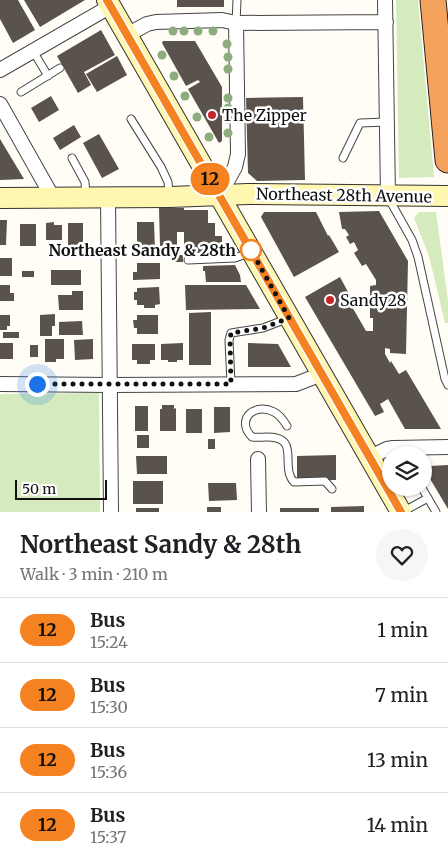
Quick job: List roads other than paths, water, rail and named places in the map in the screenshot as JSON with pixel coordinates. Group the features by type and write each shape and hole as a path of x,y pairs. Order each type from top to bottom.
{"highway":[{"path":"433,0 448,160"}],"main road":[{"path":"109,3 395,502"},
{"name":"Northeast 28th Avenue","path":"0,198 108,198 248,194 448,196"}],"street":[{"path":"385,0 388,196"},
{"path":"0,70 109,3"},
{"path":"128,35 147,24 156,22 222,20 236,23 386,22"},
{"path":"219,196 235,167 238,154 236,23"},
{"path":"0,104 53,198"},
{"path":"108,198 111,512"},
{"path":"0,384 296,384 322,374"},
{"path":"370,457 393,448 448,447"},
{"path":"258,459 259,512"}],"lane":[{"path":"236,23 238,1"},
{"path":"33,51 48,76"},
{"path":"21,92 60,68"},
{"path":"131,120 161,167 168,182 170,197"},
{"path":"343,158 360,123 387,122"},
{"path":"72,158 85,182 86,198"},
{"path":"388,196 412,240 418,257 445,379 448,385"},
{"path":"188,260 235,258 251,251"},
{"path":"231,384 231,333 263,328 289,318"},
{"path":"288,426 280,416 269,410 256,410 247,416 248,433 252,437 277,438 286,443 288,447 288,471 290,478 294,482 325,481 332,489"},
{"path":"395,502 428,498 436,512"}],"place":[{"name":"The Zipper","path":"212,115"},
{"name":"Northeast Sandy & 28th","path":"251,250"},
{"name":"Sandy28","path":"330,300"}]}
